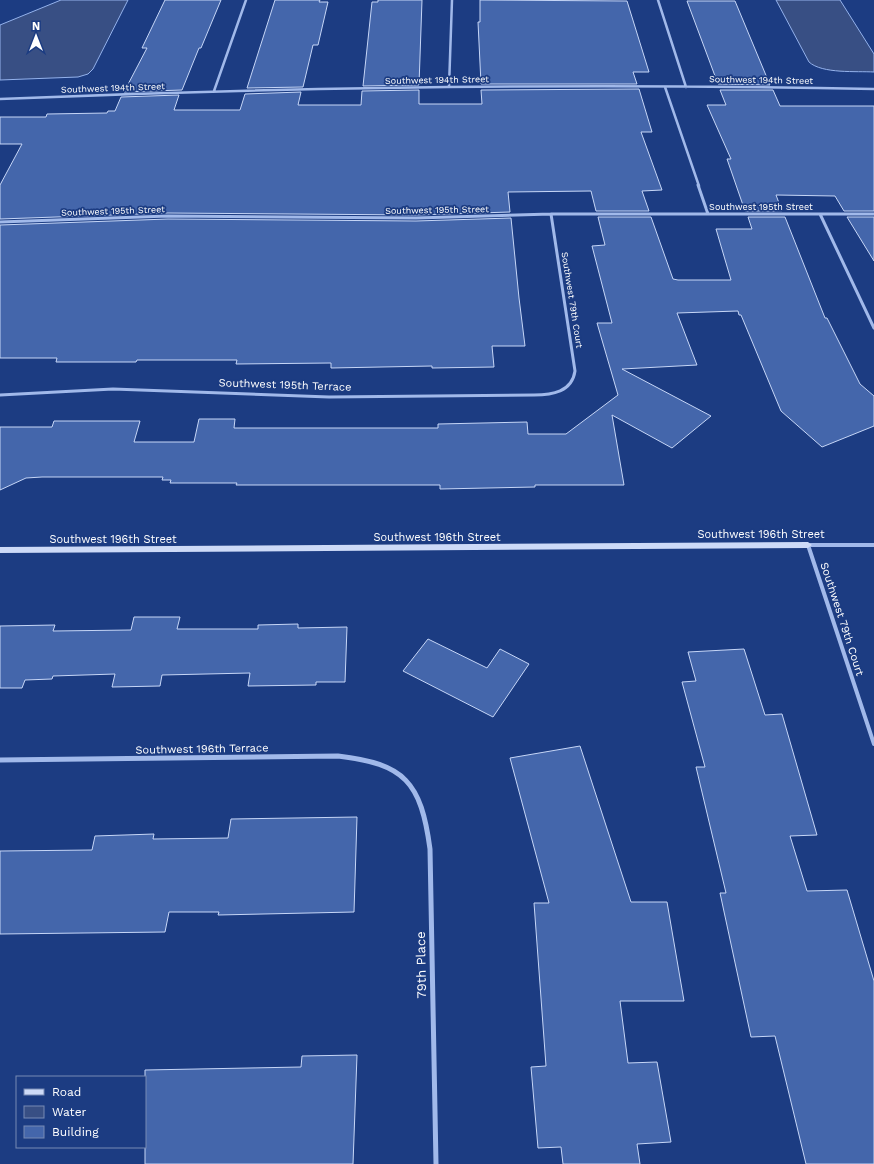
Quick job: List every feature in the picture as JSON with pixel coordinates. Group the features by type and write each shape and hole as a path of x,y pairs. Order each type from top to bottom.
{"street":[{"path":"214,91 246,0"},
{"path":"450,87 452,0"},
{"path":"658,0 686,87"},
{"name":"Southwest 194th Street","path":"0,99 214,91 450,87 874,89"},
{"path":"665,87 708,214"},
{"name":"Southwest 195th Street","path":"0,222 155,216 416,218 551,214 874,214"},
{"name":"Southwest 79th Court","path":"551,214 575,371 575,378 568,386"},
{"path":"820,214 874,328"},
{"name":"Southwest 195th Terrace","path":"0,395 96,389 138,389 329,397 534,395 556,392 568,386"},
{"name":"Southwest 79th Court","path":"808,545 874,744"},
{"name":"Southwest 196th Street","path":"0,550 874,545"},
{"name":"Southwest 196th Terrace","path":"0,760 338,756 370,760 382,764 400,774"},
{"name":"79th Place","path":"400,774 411,784 424,808 429,842 436,1164"}],"water":[{"path":"61,0 128,0 93,69 88,74 78,77 0,80 0,25"},
{"path":"776,0 840,0 874,54 874,72 831,70 815,66 809,62"}],"building":[{"path":"165,0 221,0 182,90 124,92 147,48 142,48"},
{"path":"275,0 320,0 319,2 328,2 318,45 313,45 303,87 247,88"},
{"path":"378,0 422,0 419,85 363,86 372,2 378,2"},
{"path":"480,0 627,1 649,72 633,72 637,84 481,84 478,22 480,22"},
{"path":"687,1 735,1 770,85 718,84"},
{"path":"639,89 652,132 641,132 662,190 642,191 649,211 596,211 591,191 508,192 510,212 416,215 168,213 0,219 0,185 22,144 0,144 0,117 46,117 47,114 107,113 108,111 115,111 121,97 179,95 174,110 240,110 245,94 301,92 298,105 361,105 362,91 419,90 419,104 482,104 481,90"},
{"path":"720,90 773,90 780,106 874,106 874,211 844,211 835,196 776,195 782,211 745,211 727,159 731,159 707,105 726,105"},
{"path":"598,217 651,217 673,279 731,280 716,229 752,229 748,217 785,217 825,318 827,318 860,384 874,396 874,426 822,447 781,411 738,311 677,313 697,365 622,369 711,416 672,448 612,415 624,485 535,485 535,487 440,489 440,485 236,485 237,483 170,483 171,480 162,480 163,477 42,477 26,478 0,490 0,427 52,427 54,421 140,421 134,442 194,442 199,419 235,419 234,428 438,428 438,424 527,422 528,434 566,434 618,395 597,323 612,323 592,246 605,245"},
{"path":"847,217 874,217 874,261"},
{"path":"511,218 525,346 492,346 494,367 432,368 432,366 331,368 331,363 236,364 237,360 56,362 57,358 0,358 0,225 168,219 416,221"},
{"path":"134,617 180,617 177,629 258,629 258,625 298,624 298,628 347,627 345,682 316,682 316,685 248,686 250,673 162,675 160,686 112,687 115,674 53,676 52,679 25,680 22,688 0,688 0,626 55,625 53,631 131,630"},
{"path":"428,639 487,668 500,649 529,664 493,717 403,671"},
{"path":"744,649 765,715 782,714 817,835 790,836 807,891 847,890 874,981 874,1164 806,1164 775,1036 751,1037 720,893 726,893 696,767 705,767 682,682 696,681 688,652"},
{"path":"580,746 631,902 667,902 684,1001 620,1001 628,1063 657,1062 671,1142 637,1144 640,1164 563,1164 561,1147 538,1148 531,1067 546,1066 534,903 549,903 510,758"},
{"path":"357,817 354,912 218,915 219,912 169,912 165,932 0,934 0,851 92,850 95,836 154,834 153,839 228,838 231,819"},
{"path":"357,1055 353,1164 145,1164 145,1070 301,1067 302,1056"}]}
